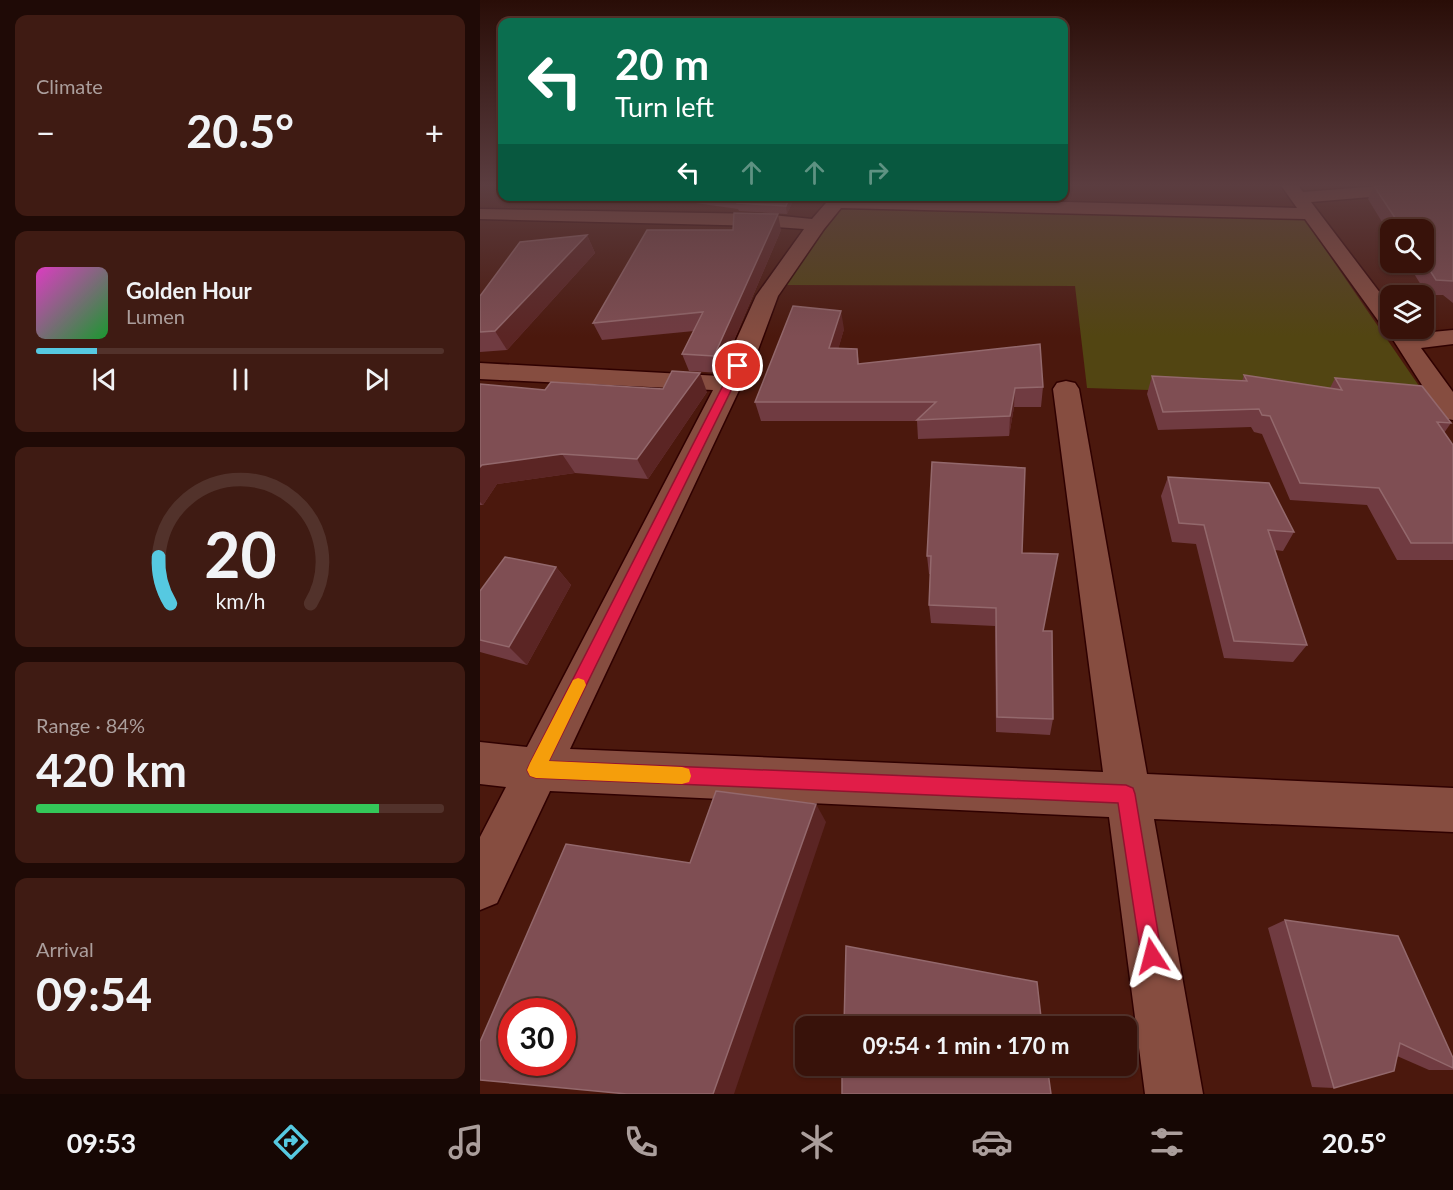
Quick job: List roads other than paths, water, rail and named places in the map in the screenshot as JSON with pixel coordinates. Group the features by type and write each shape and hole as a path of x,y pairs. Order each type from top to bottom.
{"street":[{"path":"480,885 729,383 767,296 812,235"},
{"path":"1326,235 1380,308"},
{"path":"1434,336 1453,337"},
{"path":"1404,339 1453,412"},
{"path":"480,371 729,383"},
{"path":"1066,389 1126,794 1174,1094"},
{"path":"480,763 536,770 1453,810"}]}
